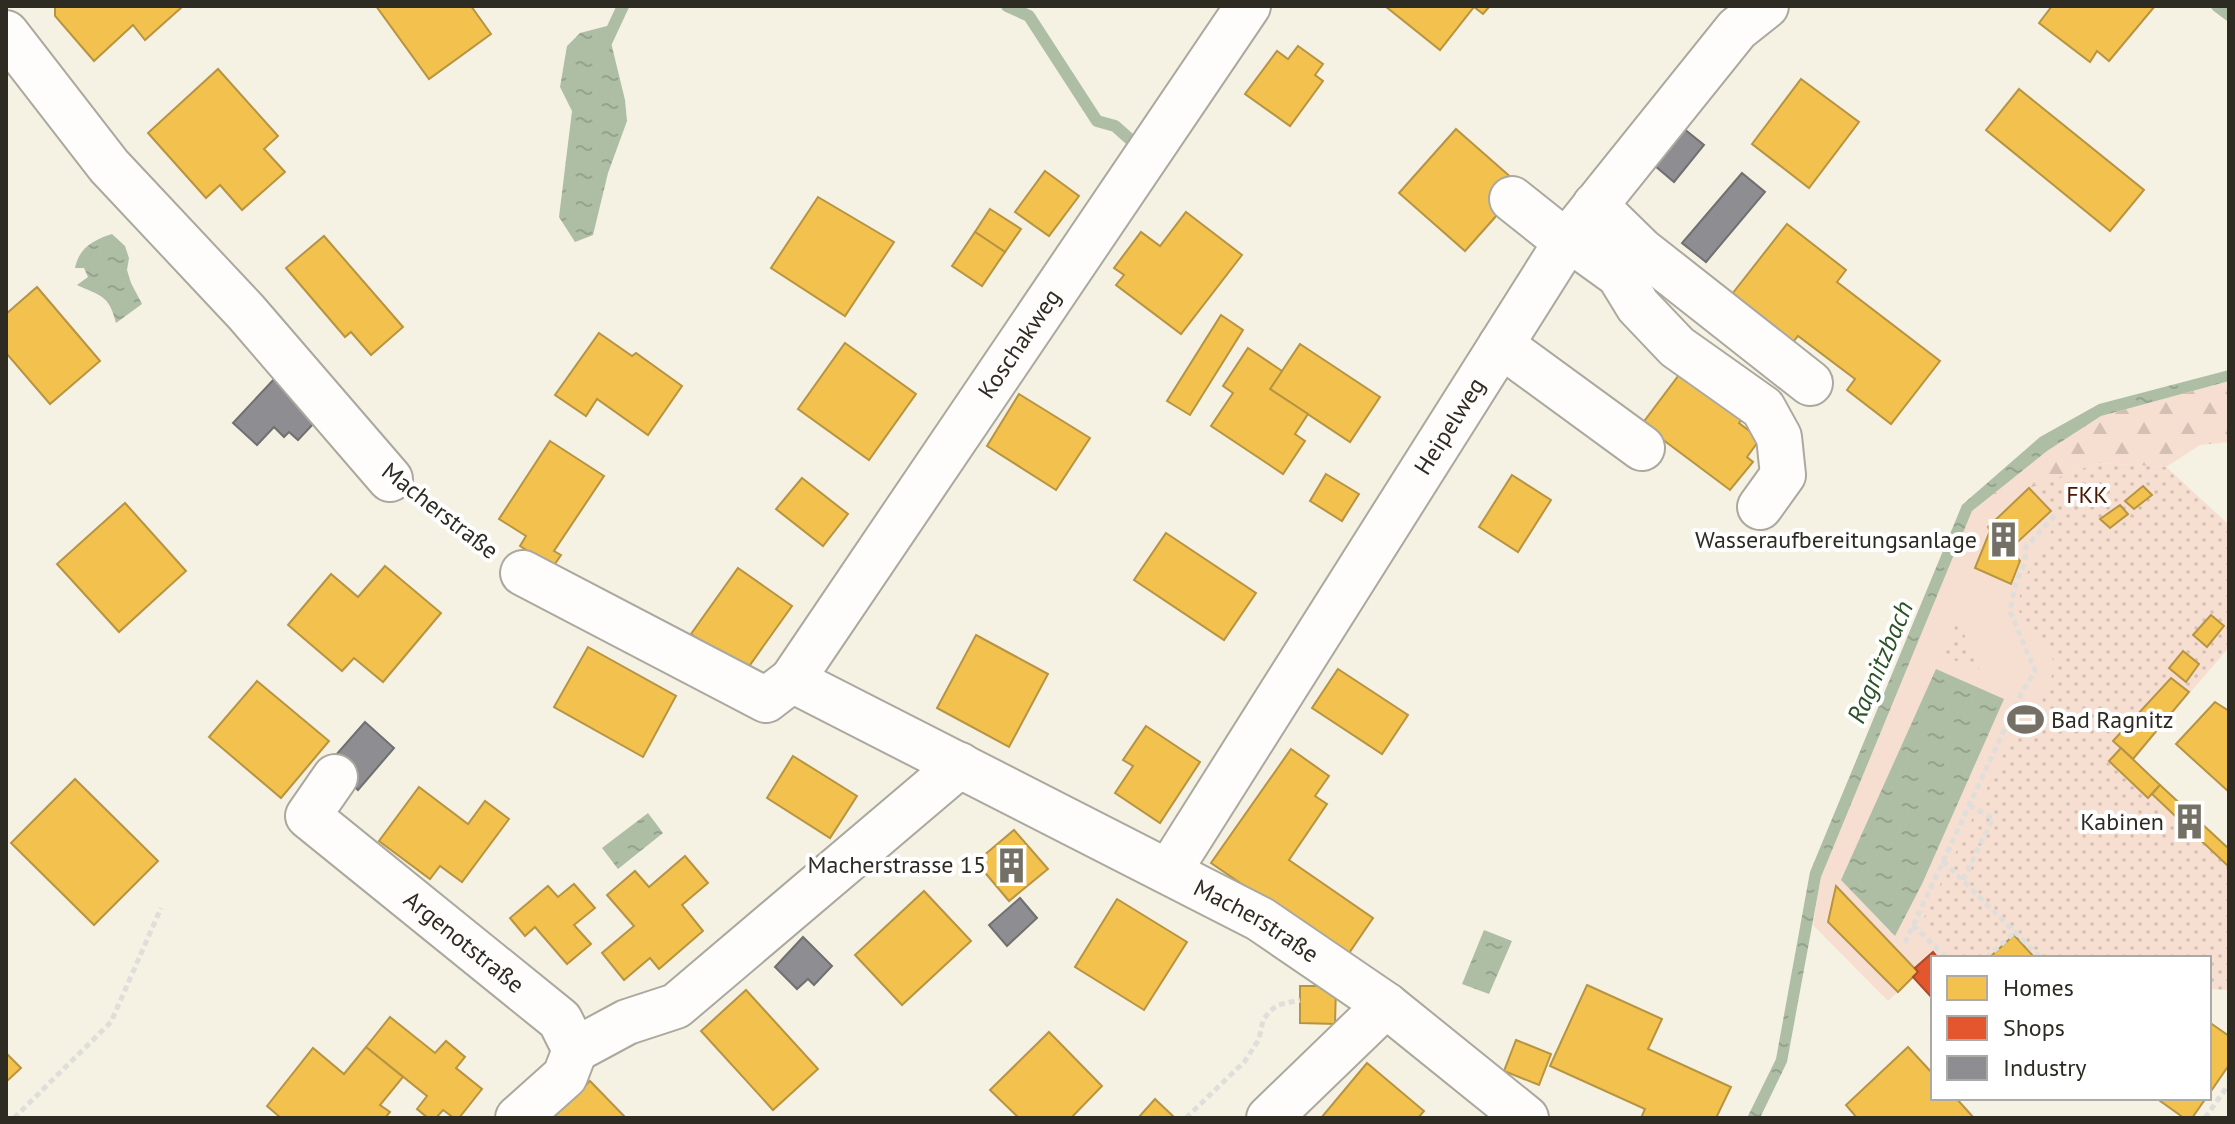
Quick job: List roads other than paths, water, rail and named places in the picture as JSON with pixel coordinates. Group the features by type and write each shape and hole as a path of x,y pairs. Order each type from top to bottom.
{"street":[{"name":"Koschakweg","path":"792,680 1248,6"},
{"name":"Heipelweg","path":"1169,871 1577,229 1737,29 1766,6"},
{"name":"Macherstraße","path":"6,33 109,166 246,312 390,479"},
{"path":"1512,199 1577,229 1641,250 1810,383"},
{"path":"1577,229 1619,275 1638,306 1677,347 1763,408 1779,437 1783,475 1760,507"},
{"path":"1501,345 1642,448"},
{"name":"Macherstraße","path":"523,573 766,700 792,680 1260,919 1386,1005 1526,1118"},
{"path":"518,1118 565,1076 575,1050 627,1022 676,1006 960,765"},
{"name":"Argenotstraße","path":"335,777 308,816 560,1020 575,1050"},
{"path":"1269,1118 1386,1005"}],"water":[{"path":"607,26 627,121 608,173 593,235 575,242 559,217 572,111 560,87 567,46 580,33"},
{"path":"112,234 125,246 129,258 127,270 142,304 116,323 103,298 77,285 88,277 84,268 75,268 88,246"},
{"name":"Ragnitzbach","path":"2229,370 2229,381 2101,416 2047,451 1972,511 1821,877 1787,1062 1760,1118 1747,1118 1776,1059 1810,872 1962,505 2040,437 2099,404"},
{"path":"1936,669 2004,699 1922,884 1895,936 1841,880"},
{"path":"648,813 663,833 618,869 602,848"},
{"path":"1484,930 1512,941 1489,994 1462,984"}],"waterway":[{"path":"603,49 623,6"},
{"path":"1007,6 1029,16 1097,121 1115,126 1133,142"},
{"path":"2217,6 2229,15"}],"place":[{"name":"Wasseraufbereitungsanlage","path":"2003,540"},
{"name":"Bad Ragnitz","path":"2025,720"},
{"name":"Kabinen","path":"2190,822"},
{"name":"Macherstrasse 15","path":"1012,865"}],"park label":[{"name":"FKK","path":"2087,495"}]}
